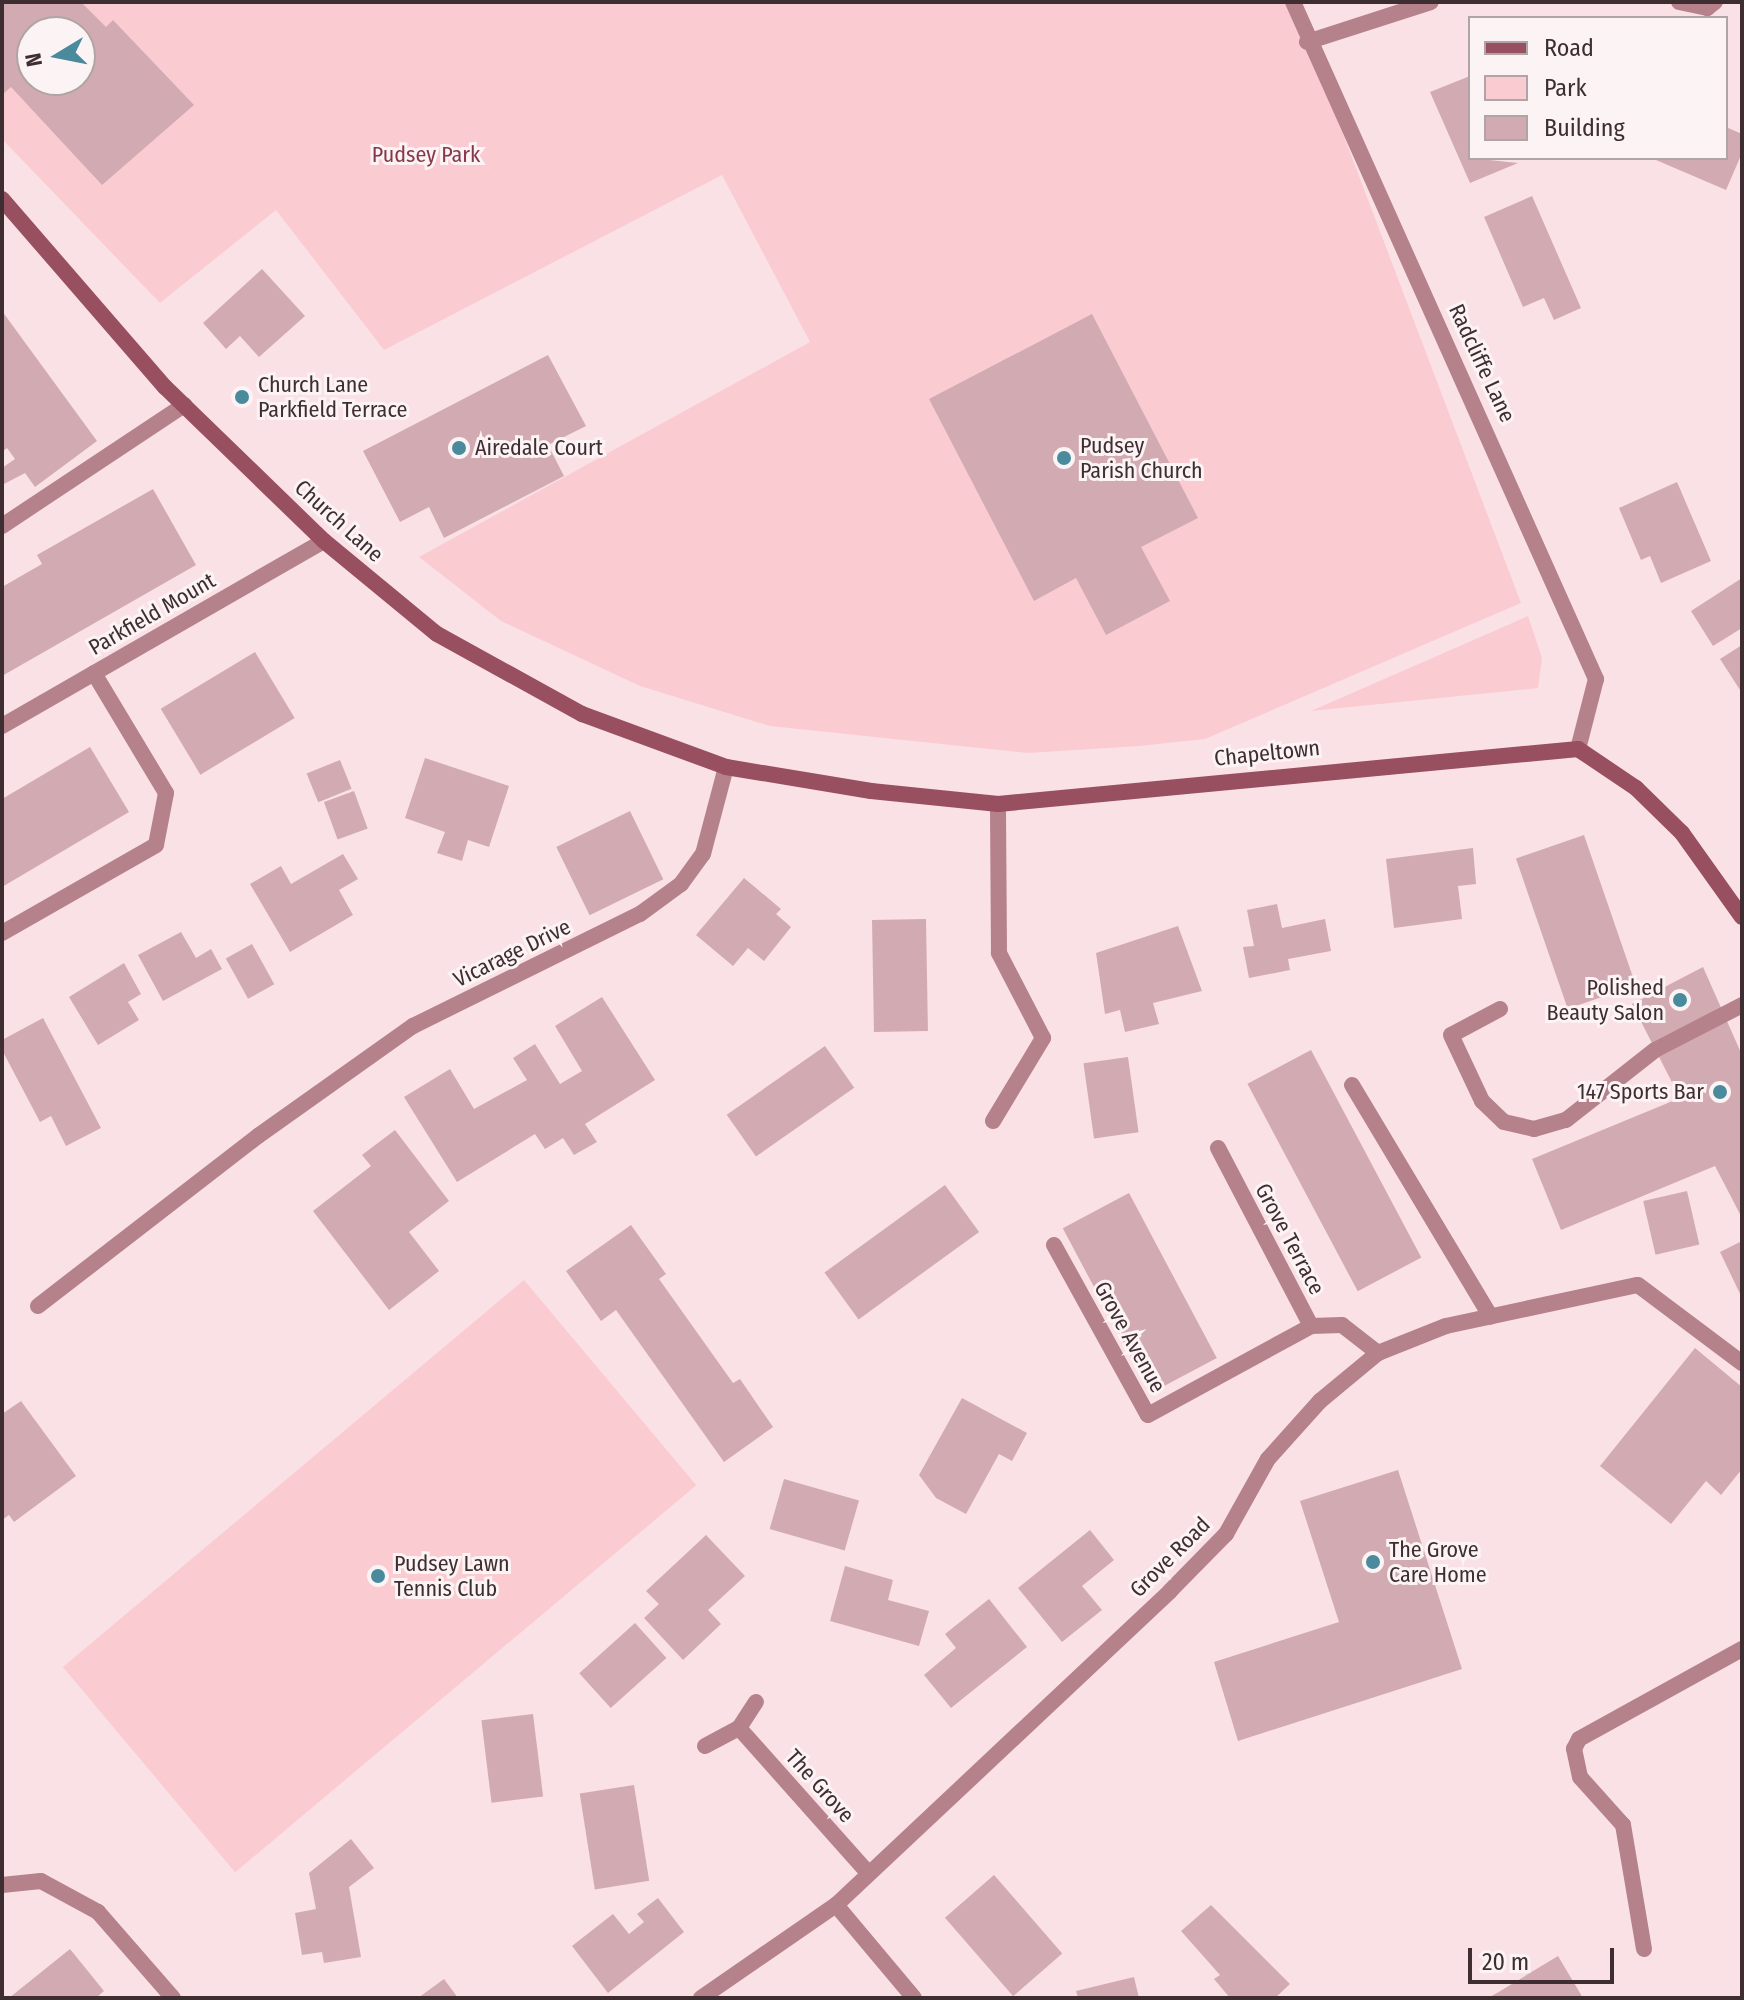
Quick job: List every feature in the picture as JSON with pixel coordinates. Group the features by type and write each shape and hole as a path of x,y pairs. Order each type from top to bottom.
{"main road":[{"name":"Church Lane","path":"2,199 184,405 324,541 437,634 582,714 726,767"},
{"name":"Chapeltown","path":"726,767 871,791 998,804 1578,749"},
{"path":"1578,749 1636,788 1682,833 1742,917"}],"street":[{"name":"Radcliffe Lane","path":"1293,2 1307,42 1491,434 1596,679 1578,749"},
{"path":"1307,42 1431,2"},
{"path":"1679,2 1707,8 1715,2"},
{"path":"2,526 184,405"},
{"name":"Parkfield Mount","path":"2,726 324,541"},
{"path":"2,933 156,845 166,793 94,673"},
{"name":"Vicarage Drive","path":"38,1306 258,1136 413,1026 640,914 681,884 703,854 726,767"},
{"path":"993,1121 1043,1038 999,953 998,804"},
{"path":"1500,1009 1451,1035 1482,1101 1504,1122 1534,1129 1566,1120 1655,1050 1742,1005"},
{"path":"1352,1085 1491,1317"},
{"name":"Grove Terrace","path":"1218,1148 1311,1326 1342,1325 1378,1353"},
{"name":"Grove Avenue","path":"1054,1245 1148,1415 1311,1326"},
{"name":"Grove Road","path":"701,1998 836,1905 1170,1591 1226,1534 1268,1459 1320,1401 1378,1353 1491,1317 1638,1285 1742,1363"},
{"path":"1644,1949 1623,1825 1580,1777 1574,1749 1579,1739 1742,1649"},
{"path":"705,1746 739,1728 756,1702"},
{"name":"The Grove","path":"739,1728 868,1873"},
{"path":"2,1885 41,1881 98,1912 173,1998"},
{"path":"836,1905 914,1998"}],"green space":[{"name":"Pudsey Park","path":"2,2 1293,2 1521,603 1205,739 1028,753 770,726 640,686 501,621 419,557 810,342 722,175 384,350 276,210 160,303 2,139"},
{"path":"1528,616 1542,658 1538,688 1311,711"},
{"name":"Pudsey Lawn Tennis Club","path":"524,1280 696,1485 235,1872 63,1667"}],"building":[{"path":"2,2 81,2 95,16 16,16 16,92 11,87 2,95"},
{"path":"96,17 106,27 113,20 194,105 102,185 19,96 96,96"},
{"path":"1468,77 1468,160 1518,163 1470,183 1430,92"},
{"path":"1728,128 1742,134 1742,153 1726,190 1656,160 1728,160"},
{"path":"1532,196 1581,308 1554,320 1544,298 1523,307 1484,217"},
{"path":"262,269 305,316 259,357 240,336 226,349 203,323"},
{"path":"2,311 97,441 35,487 25,473 2,485 2,468 15,459 7,448 2,452"},
{"name":"Pudsey Parish Church","path":"1092,314 1198,518 1141,547 1170,601 1106,635 1076,578 1034,601 929,399"},
{"name":"Airedale Court","path":"548,355 586,426 548,445 564,476 444,538 429,507 400,522 363,451"},
{"path":"1677,482 1711,561 1661,583 1650,556 1641,560 1619,508"},
{"path":"153,489 196,565 2,676 2,587 42,564 37,555"},
{"path":"1742,578 1742,628 1713,646 1691,611"},
{"path":"1742,645 1742,693 1720,659"},
{"path":"255,652 295,718 200,775 161,709"},
{"path":"90,747 129,812 2,887 2,799"},
{"path":"425,758 509,786 489,847 468,840 462,861 437,853 445,832 405,818"},
{"path":"340,760 352,789 318,802 307,773"},
{"path":"354,791 368,829 338,840 324,802"},
{"path":"630,811 663,879 590,915 556,847"},
{"path":"1584,835 1636,985 1568,1009 1516,858"},
{"path":"1473,848 1476,884 1458,886 1462,919 1394,928 1386,859"},
{"path":"343,854 358,879 339,890 353,915 290,952 250,884 281,866 291,884"},
{"path":"744,878 781,909 776,914 791,927 764,961 748,948 733,966 696,935"},
{"path":"1277,904 1282,928 1325,919 1331,951 1288,959 1290,970 1249,978 1243,947 1254,946 1247,910"},
{"path":"926,919 928,1031 874,1032 872,920"},
{"path":"1178,926 1202,991 1153,1003 1159,1024 1125,1032 1120,1010 1105,1014 1096,953"},
{"path":"181,932 196,958 211,949 222,969 163,1001 138,955"},
{"path":"252,944 274,984 248,999 226,959"},
{"path":"124,963 141,994 128,1002 139,1020 98,1045 69,997"},
{"path":"1703,967 1742,1055 1742,1218 1715,1166 1561,1230 1532,1159 1680,1098 1632,1004"},
{"path":"602,997 655,1080 585,1124 597,1142 574,1155 563,1138 545,1149 535,1134 457,1182 404,1097 450,1069 474,1109 527,1080 513,1058 535,1044 560,1084 582,1071 555,1026"},
{"path":"43,1018 101,1128 66,1146 51,1116 40,1122 2,1050 2,1040"},
{"path":"825,1046 854,1088 756,1157 727,1115"},
{"path":"1311,1050 1421,1257 1358,1291 1247,1084"},
{"path":"1128,1057 1139,1132 1094,1139 1083,1063"},
{"path":"395,1130 449,1201 409,1232 439,1271 389,1310 313,1211 371,1166 362,1155"},
{"path":"945,1185 979,1232 859,1320 824,1273"},
{"path":"1687,1191 1699,1245 1656,1255 1643,1201"},
{"path":"1129,1193 1217,1358 1151,1393 1063,1228"},
{"path":"631,1225 666,1274 659,1279 733,1383 740,1379 773,1427 724,1462 616,1310 601,1321 566,1271"},
{"path":"1742,1241 1742,1298 1720,1252"},
{"path":"1695,1348 1742,1387 1742,1469 1721,1495 1706,1481 1671,1524 1600,1466"},
{"path":"962,1398 1027,1433 1012,1461 999,1454 966,1514 936,1498 919,1475"},
{"path":"21,1401 76,1476 14,1522 9,1515 2,1520 2,1414"},
{"name":"The Grove Care Home","path":"1398,1470 1462,1669 1238,1741 1214,1662 1339,1622 1300,1501"},
{"path":"784,1479 859,1500 845,1550 770,1529"},
{"path":"1090,1530 1114,1560 1082,1586 1102,1610 1062,1642 1018,1588"},
{"path":"706,1535 745,1576 708,1610 721,1624 683,1660 644,1618 659,1604 646,1591"},
{"path":"845,1566 893,1580 888,1600 929,1611 919,1646 830,1621"},
{"path":"989,1599 1027,1647 951,1708 924,1675 956,1648 945,1634"},
{"path":"635,1623 666,1658 611,1708 579,1673"},
{"path":"533,1714 543,1796 492,1803 481,1720"},
{"path":"634,1785 649,1881 595,1889 580,1794"},
{"path":"351,1839 374,1868 349,1887 361,1957 324,1963 322,1952 302,1955 295,1913 316,1909 309,1873"},
{"path":"994,1875 1062,1953 1013,1996 945,1918"},
{"path":"658,1898 684,1932 608,1993 572,1946 613,1914 629,1934 644,1922 637,1914"},
{"path":"1211,1905 1290,1984 1275,1998 1230,1998 1214,1979 1220,1975 1181,1931"},
{"path":"70,1949 104,1991 96,1998 9,1998"},
{"path":"1558,1956 1583,1998 1488,1998 1497,1993"},
{"path":"1134,1977 1139,1998 1078,1998 1076,1991"},
{"path":"444,1979 458,1998 418,1998"}],"place":[{"name":"Church Lane Parkfield Terrace","path":"242,397"},
{"name":"Airedale Court","path":"459,448"},
{"name":"Pudsey Parish Church","path":"1064,458"},
{"name":"Polished Beauty Salon","path":"1680,1000"},
{"name":"147 Sports Bar","path":"1720,1092"},
{"name":"The Grove Care Home","path":"1373,1562"},
{"name":"Pudsey Lawn Tennis Club","path":"378,1576"}]}
